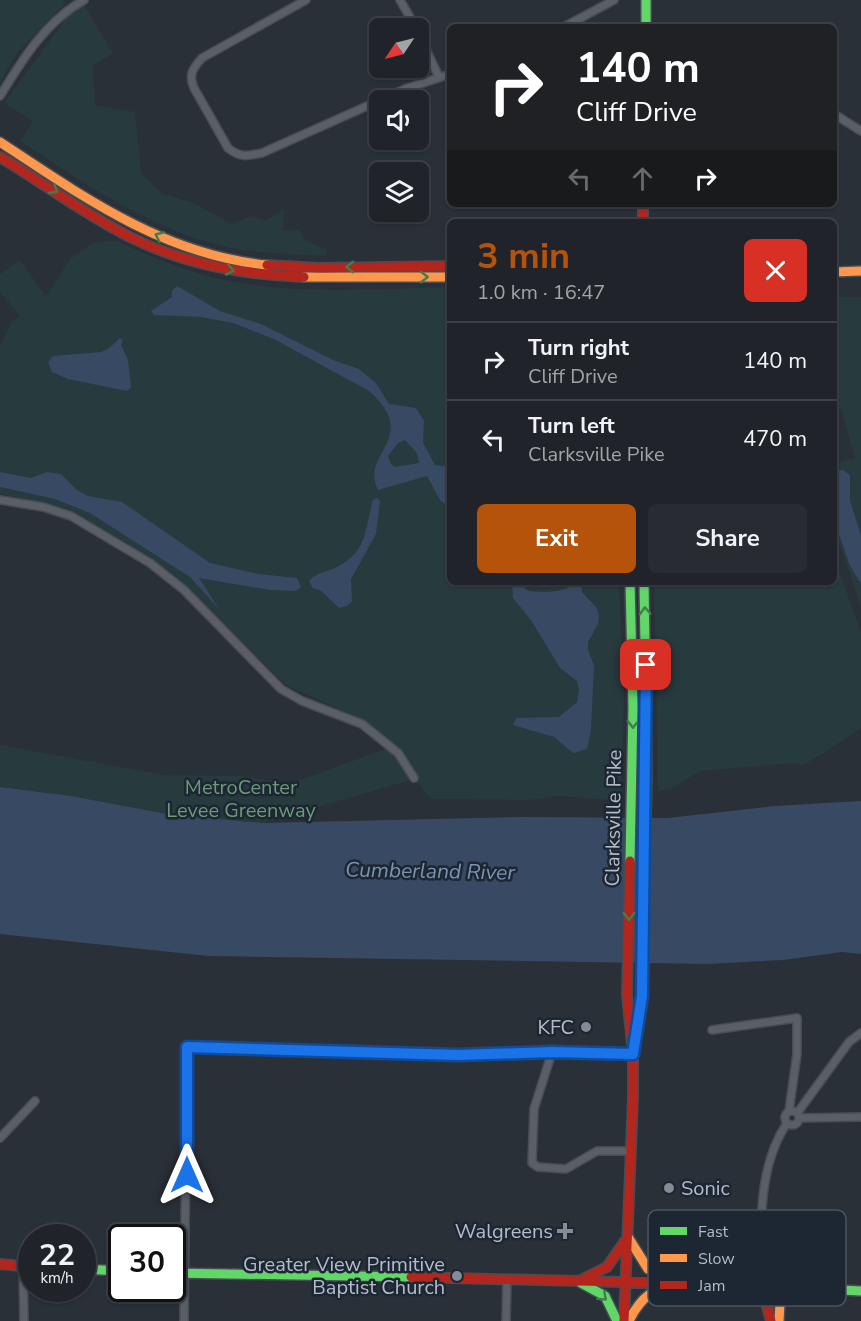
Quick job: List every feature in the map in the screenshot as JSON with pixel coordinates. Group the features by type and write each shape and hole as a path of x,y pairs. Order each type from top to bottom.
{"main road":[{"path":"645,24 646,0"},
{"path":"0,142 127,222 191,250 267,266 447,266"},
{"path":"0,157 131,237 187,260 266,276 447,277"},
{"path":"837,272 861,271"},
{"name":"Clarksville Pike","path":"624,1321 633,1054 627,995 632,774 630,585"},
{"name":"Clarksville Pike","path":"633,1054 642,996 647,774 644,585"},
{"path":"579,1281 602,1273 616,1258 628,1235"},
{"path":"628,1235 635,1253 648,1270"},
{"path":"0,1264 18,1266"},
{"path":"186,1273 648,1281"},
{"path":"579,1281 605,1296 617,1321"},
{"path":"846,1290 861,1291"},
{"path":"629,1321 640,1300 648,1292"},
{"path":"768,1306 771,1321"},
{"path":"779,1321 780,1306"}],"street":[{"path":"0,96 25,56 60,16 84,0"},
{"path":"306,0 202,58 194,68 190,79 228,148 233,153 243,158 262,153 405,89 447,75"},
{"path":"400,0 410,18"},
{"path":"570,24 614,0"},
{"path":"429,52 436,64 439,77"},
{"path":"837,116 861,130"},
{"path":"0,500 44,507 70,516 150,564 184,590 281,689 302,701 362,724 398,753 414,778"},
{"path":"712,1029 797,1018 796,1054 789,1111 785,1117 787,1123 775,1143 766,1181 764,1210"},
{"path":"787,1123 795,1125 799,1115 849,1042 861,1033"},
{"path":"185,1224 187,1047 458,1055 552,1052 633,1054"},
{"path":"552,1052 534,1109 532,1163 538,1167 566,1169 597,1151 631,1151"},
{"path":"0,1138 34,1101"},
{"path":"789,1111 799,1115 861,1117"},
{"path":"506,1321 507,1280"},
{"path":"24,1321 25,1302"},
{"path":"184,1302 184,1321"}],"green space":[{"path":"0,0 63,0 65,4 17,53 0,83"},
{"path":"84,5 113,53 93,66 95,105 135,112 141,172 161,193 193,203 232,224 250,216 267,220 284,209 283,231 300,230 304,240 327,250 326,256 266,253 230,248 173,230 95,189 20,141 33,121 4,103 69,14"},
{"name":"MetroCenter Levee Greenway","path":"117,241 197,273 253,285 337,290 447,287 447,585 619,585 624,699 621,801 560,796 527,800 432,799 414,779 262,823 167,814 71,796 0,787 0,745 164,775 243,776 289,784 391,747 359,718 286,685 182,582 153,559 68,509 0,494 0,346 11,323 20,316 0,292 0,274 20,260 46,297 70,259 93,243"},
{"path":"837,297 861,297 861,607 837,537 837,463 855,458 841,408 837,409"},
{"path":"837,565 861,633 861,727 804,764 700,771 671,789 658,791 654,585 837,585"}],"water":[{"path":"177,286 220,311 261,324 333,360 359,369 376,383 389,404 416,408 424,421 423,443 435,465 447,467 445,486 447,506 440,500 427,476 378,490 374,477 376,466 390,433 390,421 384,407 369,391 274,339 233,323 201,317 154,315 151,311 172,297 172,291","holes":["405,440 417,453 419,463 395,467 388,456 398,443"]},
{"path":"120,338 123,340 121,345 128,360 131,387 127,391 68,379 52,372 48,362 53,356 101,352"},
{"path":"843,470 850,475 850,501 861,535 861,584 850,566 837,529 837,471"},
{"path":"0,472 31,478 47,472 61,474 77,490 88,496 122,502 210,563 258,574 297,578 301,587 296,591 270,590 199,578 219,609 190,577 90,513 55,499 0,487"},
{"path":"377,498 380,501 376,534 351,579 352,601 347,606 339,608 320,590 313,588 309,581 317,574 346,562 354,555 363,540 373,500"},
{"path":"512,585 527,585 525,588 528,591 546,592 572,585 582,585 582,592 596,607 599,615 598,624 588,642 588,650 594,666 591,729 587,749 573,753 554,737 513,725 516,718 559,717 577,702 579,689 577,681 560,668 531,620 513,598"},
{"name":"Cumberland River","path":"0,787 71,796 167,814 262,823 524,817 668,818 775,806 861,801 861,954 842,952 783,960 707,964 209,956 0,934"}],"traffic: fast":[{"path":"646,0 646,24"},
{"path":"630,585 633,707 630,861"},
{"path":"636,1037 642,996 647,774 644,585"},
{"path":"96,1270 108,1270"},
{"path":"186,1273 411,1277"},
{"path":"581,1283 605,1296 617,1321"},
{"path":"846,1290 861,1291"}],"traffic: slow":[{"path":"0,142 94,202 160,236 230,259 267,265"},
{"path":"837,272 861,271"},
{"path":"304,277 447,277"},
{"path":"628,1237 648,1269"},
{"path":"629,1321 648,1296"},
{"path":"779,1321 780,1306"}],"traffic: jam":[{"path":"0,157 96,218 151,246 193,261 237,271 304,277"},
{"path":"643,207 643,219"},
{"path":"267,265 319,268 447,266"},
{"path":"624,1321 633,1097 633,1054 627,995 630,861"},
{"path":"579,1281 607,1267 625,1241"},
{"path":"0,1264 18,1266"},
{"path":"411,1277 648,1283"},
{"path":"767,1306 771,1321"}],"place":[{"name":"KFC","path":"586,1027"},
{"name":"Sonic","path":"669,1188"},
{"name":"Walgreens","path":"565,1231"},
{"name":"Greater View Primitive Baptist Church","path":"457,1276"}],"route":[{"path":"187,1175 187,1047 458,1055 552,1052 633,1054 642,996 648,729 646,665"}]}
